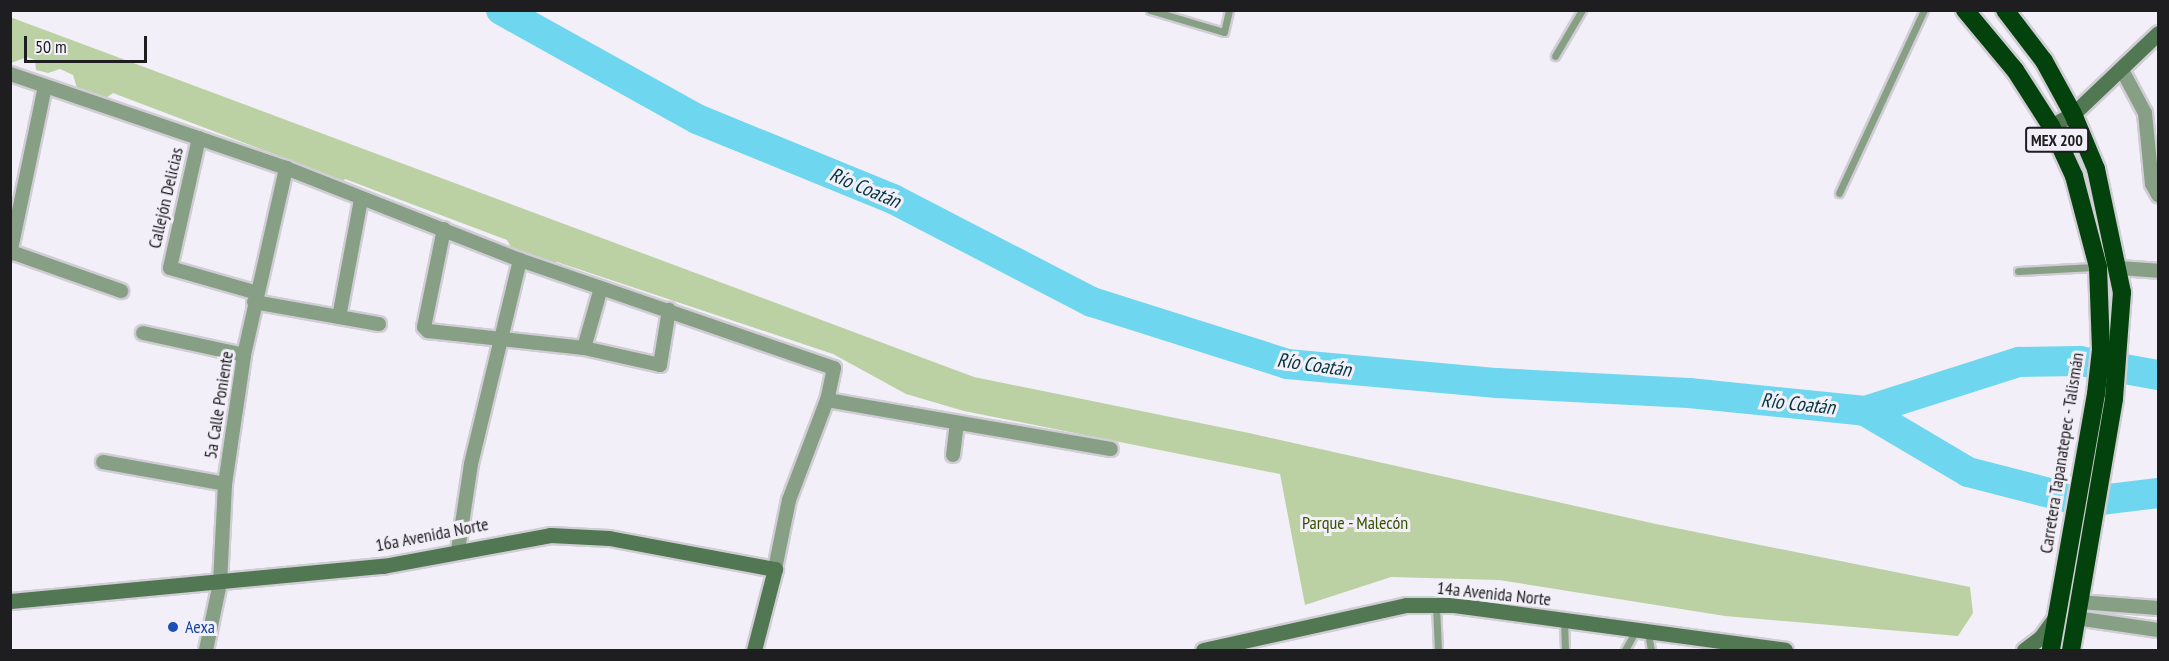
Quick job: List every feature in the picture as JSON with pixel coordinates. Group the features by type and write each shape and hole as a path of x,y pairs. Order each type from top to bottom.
{"highway":[{"name":"Carretera Tapanatepec - Talismán","path":"1965,10 2015,70 2051,126 2074,177 2098,267 2101,292 2096,394 2051,651"},
{"name":"MEX 200","path":"2005,10 2044,61 2073,114 2096,169 2119,268 2122,292 2114,399 2071,651"},
{"path":"2078,610 2081,651"}],"main road":[{"path":"2051,126 2073,114 2122,70 2158,33"},
{"name":"16a Avenida Norte","path":"10,601 383,566 458,550 550,535 609,537 775,569"},
{"path":"754,651 775,569"},
{"name":"14a Avenida Norte","path":"1203,651 1406,605 1436,605 1785,651"},
{"path":"2024,651 2041,637 2057,608"}],"street":[{"path":"2122,70 2145,113 2152,184 2158,195"},
{"path":"10,74 286,168 361,200 444,229 520,260 834,368 827,400 789,500 775,569"},
{"path":"45,87 11,253 121,291"},
{"name":"Callejón Delicias","path":"199,138 170,268 255,298"},
{"name":"5a Calle Poniente","path":"206,651 219,583 225,484 244,355 286,168"},
{"path":"339,317 361,200"},
{"path":"444,229 424,327 428,331 584,348 660,365 669,310"},
{"path":"458,550 471,464 520,260"},
{"path":"2119,268 2158,271"},
{"path":"584,348 601,288"},
{"path":"255,298 379,324"},
{"path":"143,333 244,355"},
{"path":"827,400 1111,449"},
{"path":"953,455 957,423"},
{"path":"103,462 225,484"},
{"path":"2078,610 2158,608"},
{"path":"2078,610 2158,630"}],"lane":[{"path":"1150,10 1224,32 1229,10"},
{"path":"1555,56 1582,10"},
{"path":"1839,193 1924,10"},
{"path":"2018,271 2098,267"},
{"path":"1436,605 1438,651"},
{"path":"1564,621 1565,651"},
{"path":"1625,651 1641,632 1651,651"}],"green space":[{"name":"Parque - Malecón","path":"10,17 974,377 1249,433 1656,524 1970,587 1973,613 1958,636 1725,616 1499,580 1391,577 1305,605 1280,474 964,411 906,394 833,354 557,262 540,266 516,256 507,240 345,179 336,187 302,174 303,165 113,93 106,98 77,88 73,75 60,69 48,73 36,70 35,60 27,57 11,63"}],"waterway":[{"name":"Río Coatán","path":"501,10 697,119 893,199 1092,302 1287,364 1497,383 1689,393 1865,411 2019,362 2080,361 2158,375"},
{"path":"1865,411 1968,472 2084,502 2158,493"}],"place":[{"name":"Aexa","path":"173,627"}]}
